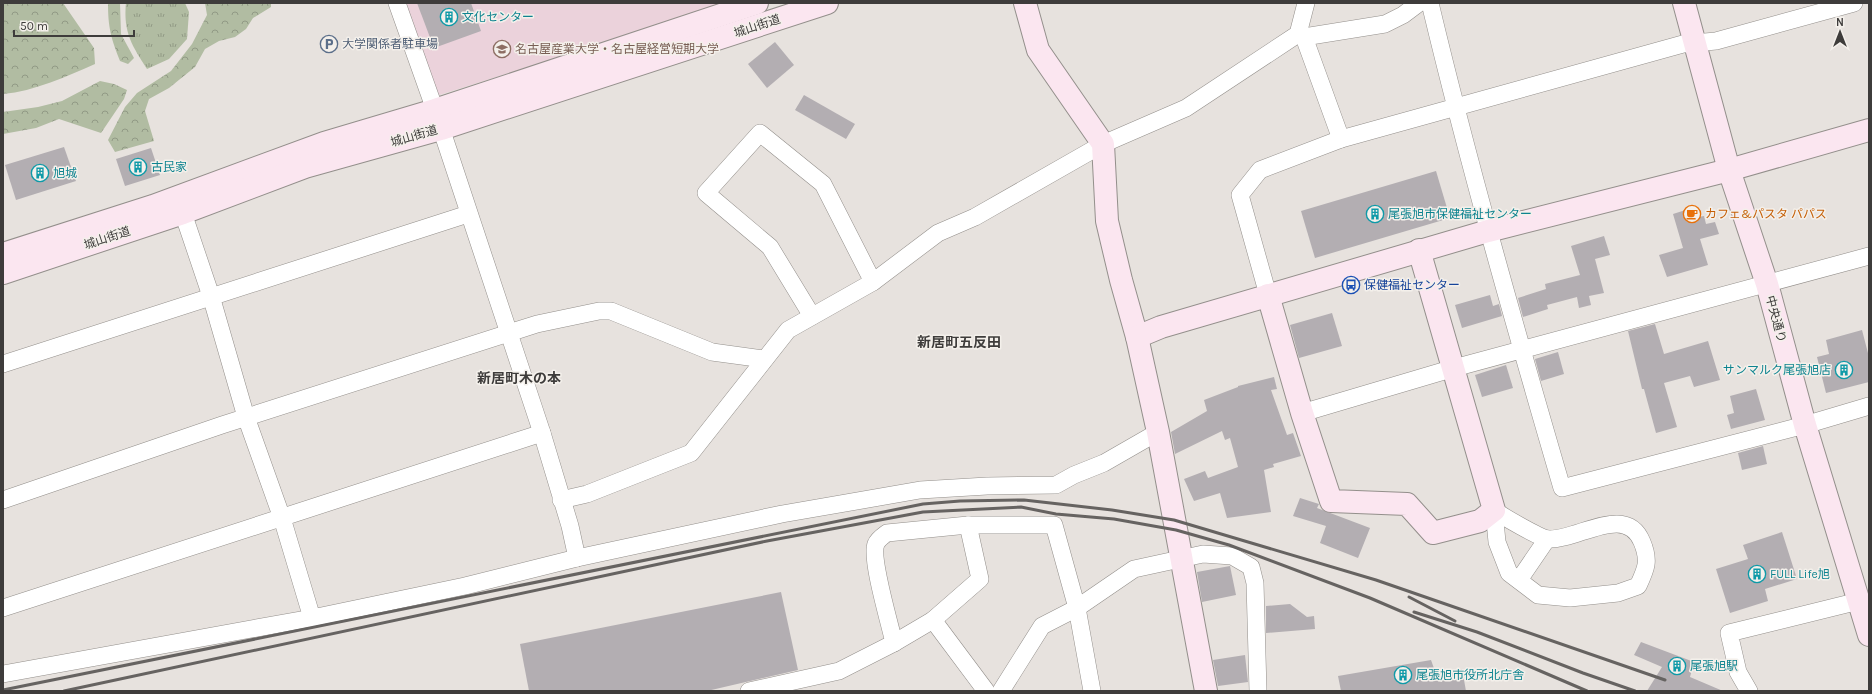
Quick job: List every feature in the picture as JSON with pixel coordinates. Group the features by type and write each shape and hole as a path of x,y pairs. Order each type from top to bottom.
{"street":[{"path":"397,3 438,119 468,214 542,433 570,526 577,558"},
{"name":"城山街道","path":"3,273 183,213 305,167 757,3"},
{"name":"城山街道","path":"3,254 154,206 324,143 438,119 827,3"},
{"path":"1024,3 1038,50 1104,144 1107,221 1120,280 1137,336 1158,432 1206,691"},
{"path":"1306,3 1301,35 1341,139"},
{"path":"561,500 587,494 691,453 788,330 873,282 938,233 975,217 1104,144 1186,108 1301,35 1385,24 1403,15 1419,3"},
{"path":"1430,3 1455,109 1488,231 1562,488 1804,425 1869,406"},
{"name":"中央通り","path":"1684,3 1729,170 1767,284 1804,425 1869,636"},
{"path":"1494,510 1480,521 1433,533 1407,504 1331,501 1302,413 1240,195 1260,170 1341,139 1455,109 1683,44 1716,41 1854,3"},
{"path":"1137,336 1162,327 1419,250 1729,170 1869,130"},
{"path":"812,316 770,247 706,193 760,133 823,184 873,282"},
{"path":"183,213 211,296 246,417 282,518 312,618"},
{"path":"3,364 468,214"},
{"path":"1419,250 1494,510 1497,542 1509,573 1538,595 1570,598 1618,593 1638,586 1647,567 1646,551 1639,533 1626,525 1612,524 1565,537 1547,539 1494,510"},
{"path":"1302,413 1454,368 1869,256"},
{"path":"3,500 246,417 508,333 537,324 599,311 611,311 712,352 764,360"},
{"path":"3,674 312,618 465,586 577,558 782,514 920,490 987,486 1056,485 1074,475 1104,463 1158,432"},
{"path":"3,608 542,433"},
{"path":"749,691 839,670 894,643 933,620 980,579 968,525"},
{"path":"894,643 875,560 876,544 880,538 887,533 968,525 1054,525 1077,608 1092,691"},
{"path":"1519,580 1547,539"},
{"path":"1001,691 1042,626 1077,608 1134,569 1203,554 1232,556 1251,567 1255,582 1258,691"},
{"path":"1749,691 1738,672 1729,633 1859,601"},
{"path":"933,620 986,691"}],"shaded area":[{"name":"名古屋産業大学・名古屋経営短期大学","path":"404,3 732,3 436,96"}],"green space":[{"path":"3,3 63,3 94,48 95,64 38,87 3,94"},
{"path":"108,3 120,3 121,34 134,58 128,64 120,61 114,46 109,26"},
{"path":"126,3 185,3 189,12 187,39 169,59 147,69 133,46 127,31 125,13"},
{"path":"205,3 271,3 271,7 253,18 246,29 235,37 219,41 205,49 195,67 169,88 149,99 145,111 154,141 115,152 108,140 125,107 137,93 171,71 192,44 207,15"},
{"path":"100,81 114,84 127,90 124,99 101,133 59,119 36,128 3,134 3,112 38,107 62,101"}],"building":[{"name":"文化センター","path":"417,3 471,3 481,31 434,48"},
{"path":"775,42 794,65 767,88 748,64"},
{"path":"804,95 855,124 846,139 795,110"},
{"name":"旭城","path":"64,147 76,181 16,200 5,165"},
{"name":"古民家","path":"151,148 160,175 125,186 116,159"},
{"name":"尾張旭市保健福祉センター","path":"1436,171 1450,218 1315,258 1301,211"},
{"path":"1695,207 1698,217 1704,216 1706,224 1715,222 1719,234 1700,239 1708,265 1667,277 1659,255 1683,248 1673,214"},
{"path":"1604,236 1610,255 1595,259 1604,293 1589,296 1591,305 1579,308 1577,297 1547,305 1548,309 1523,317 1518,298 1546,289 1545,284 1580,275 1571,246"},
{"path":"1490,295 1493,306 1499,304 1502,316 1462,328 1455,305"},
{"path":"1332,313 1342,346 1299,358 1290,325"},
{"path":"1655,324 1664,354 1708,341 1720,380 1694,387 1690,376 1664,383 1677,427 1656,433 1644,389 1642,389 1628,331"},
{"name":"サンマルク尾張旭店","path":"1862,330 1869,357 1869,382 1826,393 1817,357 1829,354 1826,340"},
{"path":"1558,352 1564,374 1541,381 1535,359"},
{"path":"1506,365 1513,388 1482,397 1475,375"},
{"path":"1274,377 1277,389 1271,390 1287,435 1293,433 1301,456 1273,464 1274,467 1264,470 1271,512 1227,518 1220,493 1194,501 1184,479 1205,471 1208,478 1238,467 1230,438 1225,440 1222,431 1175,454 1171,432 1207,411 1204,400 1238,386"},
{"path":"1756,389 1765,420 1731,429 1727,415 1734,413 1730,396"},
{"path":"1763,446 1767,464 1742,470 1738,453"},
{"path":"1300,498 1319,504 1317,508 1370,528 1358,558 1320,543 1326,526 1293,516"},
{"name":"FULL Life旭","path":"1782,532 1797,579 1765,589 1768,601 1730,613 1716,569 1748,559 1743,545"},
{"path":"1230,566 1236,595 1202,602 1197,572"},
{"path":"781,592 798,670 707,691 529,691 520,644"},
{"path":"1290,604 1307,617 1314,616 1315,629 1266,633 1266,606"},
{"name":"尾張旭駅","path":"1641,642 1694,662 1690,677 1723,691 1647,691 1662,667 1634,655"},
{"path":"1245,655 1248,682 1218,686 1213,660"},
{"name":"尾張旭市役所北庁舎","path":"1431,660 1436,674 1462,669 1466,691 1341,691 1338,676"}],"railway":[{"path":"3,690 923,504 960,501 1024,500 1112,510 1174,520 1376,580 1665,680"},
{"path":"64,691 767,541 923,512 1021,507 1056,514 1114,519 1176,530 1229,545 1370,598 1587,691"},
{"path":"1409,597 1455,621"},
{"path":"1414,612 1477,632 1583,673 1635,691"}],"place":[{"name":"文化センター","path":"449,17"},
{"name":"大学関係者駐車場","path":"329,44"},
{"name":"名古屋産業大学・名古屋経営短期大学","path":"502,49"},
{"name":"古民家","path":"138,167"},
{"name":"旭城","path":"40,173"},
{"name":"尾張旭市保健福祉センター","path":"1375,214"},
{"name":"カフェ&パスタ パパス","path":"1692,214"},
{"name":"保健福祉センター","path":"1351,285"},
{"name":"サンマルク尾張旭店","path":"1844,370"},
{"name":"FULL Life旭","path":"1757,574"},
{"name":"尾張旭駅","path":"1677,666"},
{"name":"尾張旭市役所北庁舎","path":"1403,675"}],"district":[{"name":"新居町五反田","path":"959,342"},
{"name":"新居町木の本","path":"519,378"}]}
